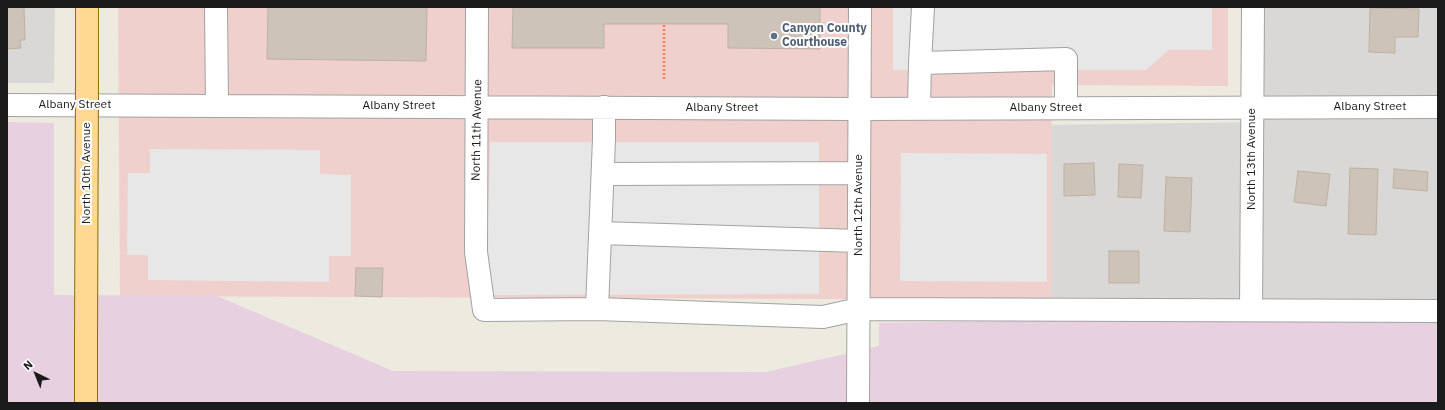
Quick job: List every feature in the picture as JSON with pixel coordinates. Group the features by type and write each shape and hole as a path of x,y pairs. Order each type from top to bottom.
{"main road":[{"name":"North 10th Avenue","path":"86,403 87,7"}],"street":[{"path":"216,7 217,105"},
{"name":"North 11th Avenue","path":"477,7 476,252 484,310 597,309"},
{"name":"North 12th Avenue","path":"858,403 860,7"},
{"path":"919,108 923,7"},
{"name":"North 13th Avenue","path":"1251,310 1253,7"},
{"path":"920,63 1066,59 1066,108"},
{"name":"Albany Street","path":"7,104 859,109 1438,107"},
{"path":"604,107 603,174 597,309 823,317 859,309 1438,311"},
{"path":"603,174 859,173"},
{"path":"600,233 859,241"}],"path":[{"path":"664,24 664,79"}],"shaded area":[{"path":"7,7 55,7 54,83 7,83"},
{"path":"118,7 1228,7 1228,86 1052,85 1051,300 120,296"},
{"path":"893,7 1212,7 1212,50 1169,50 1146,70 893,70"},
{"path":"1263,7 1438,7 1438,299 1051,300 1051,125 1261,122"},
{"path":"7,122 54,123 54,295 217,296 393,371 766,372 879,346 879,323 1123,319 1438,320 1438,403 7,403"},
{"path":"490,142 819,142 819,294 486,295"},
{"path":"150,149 320,150 320,174 351,175 351,256 329,256 329,282 148,280 148,255 127,255 128,173 150,173"},
{"path":"901,153 1047,154 1047,282 900,281"}],"building":[{"path":"7,7 24,7 25,40 20,40 21,48 7,49"},
{"path":"268,7 427,7 426,61 267,59"},
{"name":"Canyon County Courthouse","path":"513,7 820,7 820,49 728,48 728,24 604,24 604,48 512,48"},
{"path":"1370,8 1419,9 1418,37 1395,37 1395,53 1369,52"},
{"path":"1094,163 1095,195 1064,196 1064,164"},
{"path":"1119,164 1143,165 1141,198 1118,197"},
{"path":"1350,168 1378,169 1376,235 1348,234"},
{"path":"1394,169 1428,172 1427,191 1393,188"},
{"path":"1298,171 1330,174 1326,206 1294,202"},
{"path":"1166,177 1192,178 1190,232 1164,231"},
{"path":"1109,251 1139,251 1139,283 1109,283"},
{"path":"356,268 383,268 382,297 355,296"}],"place":[{"name":"Canyon County Courthouse","path":"774,36"}]}
